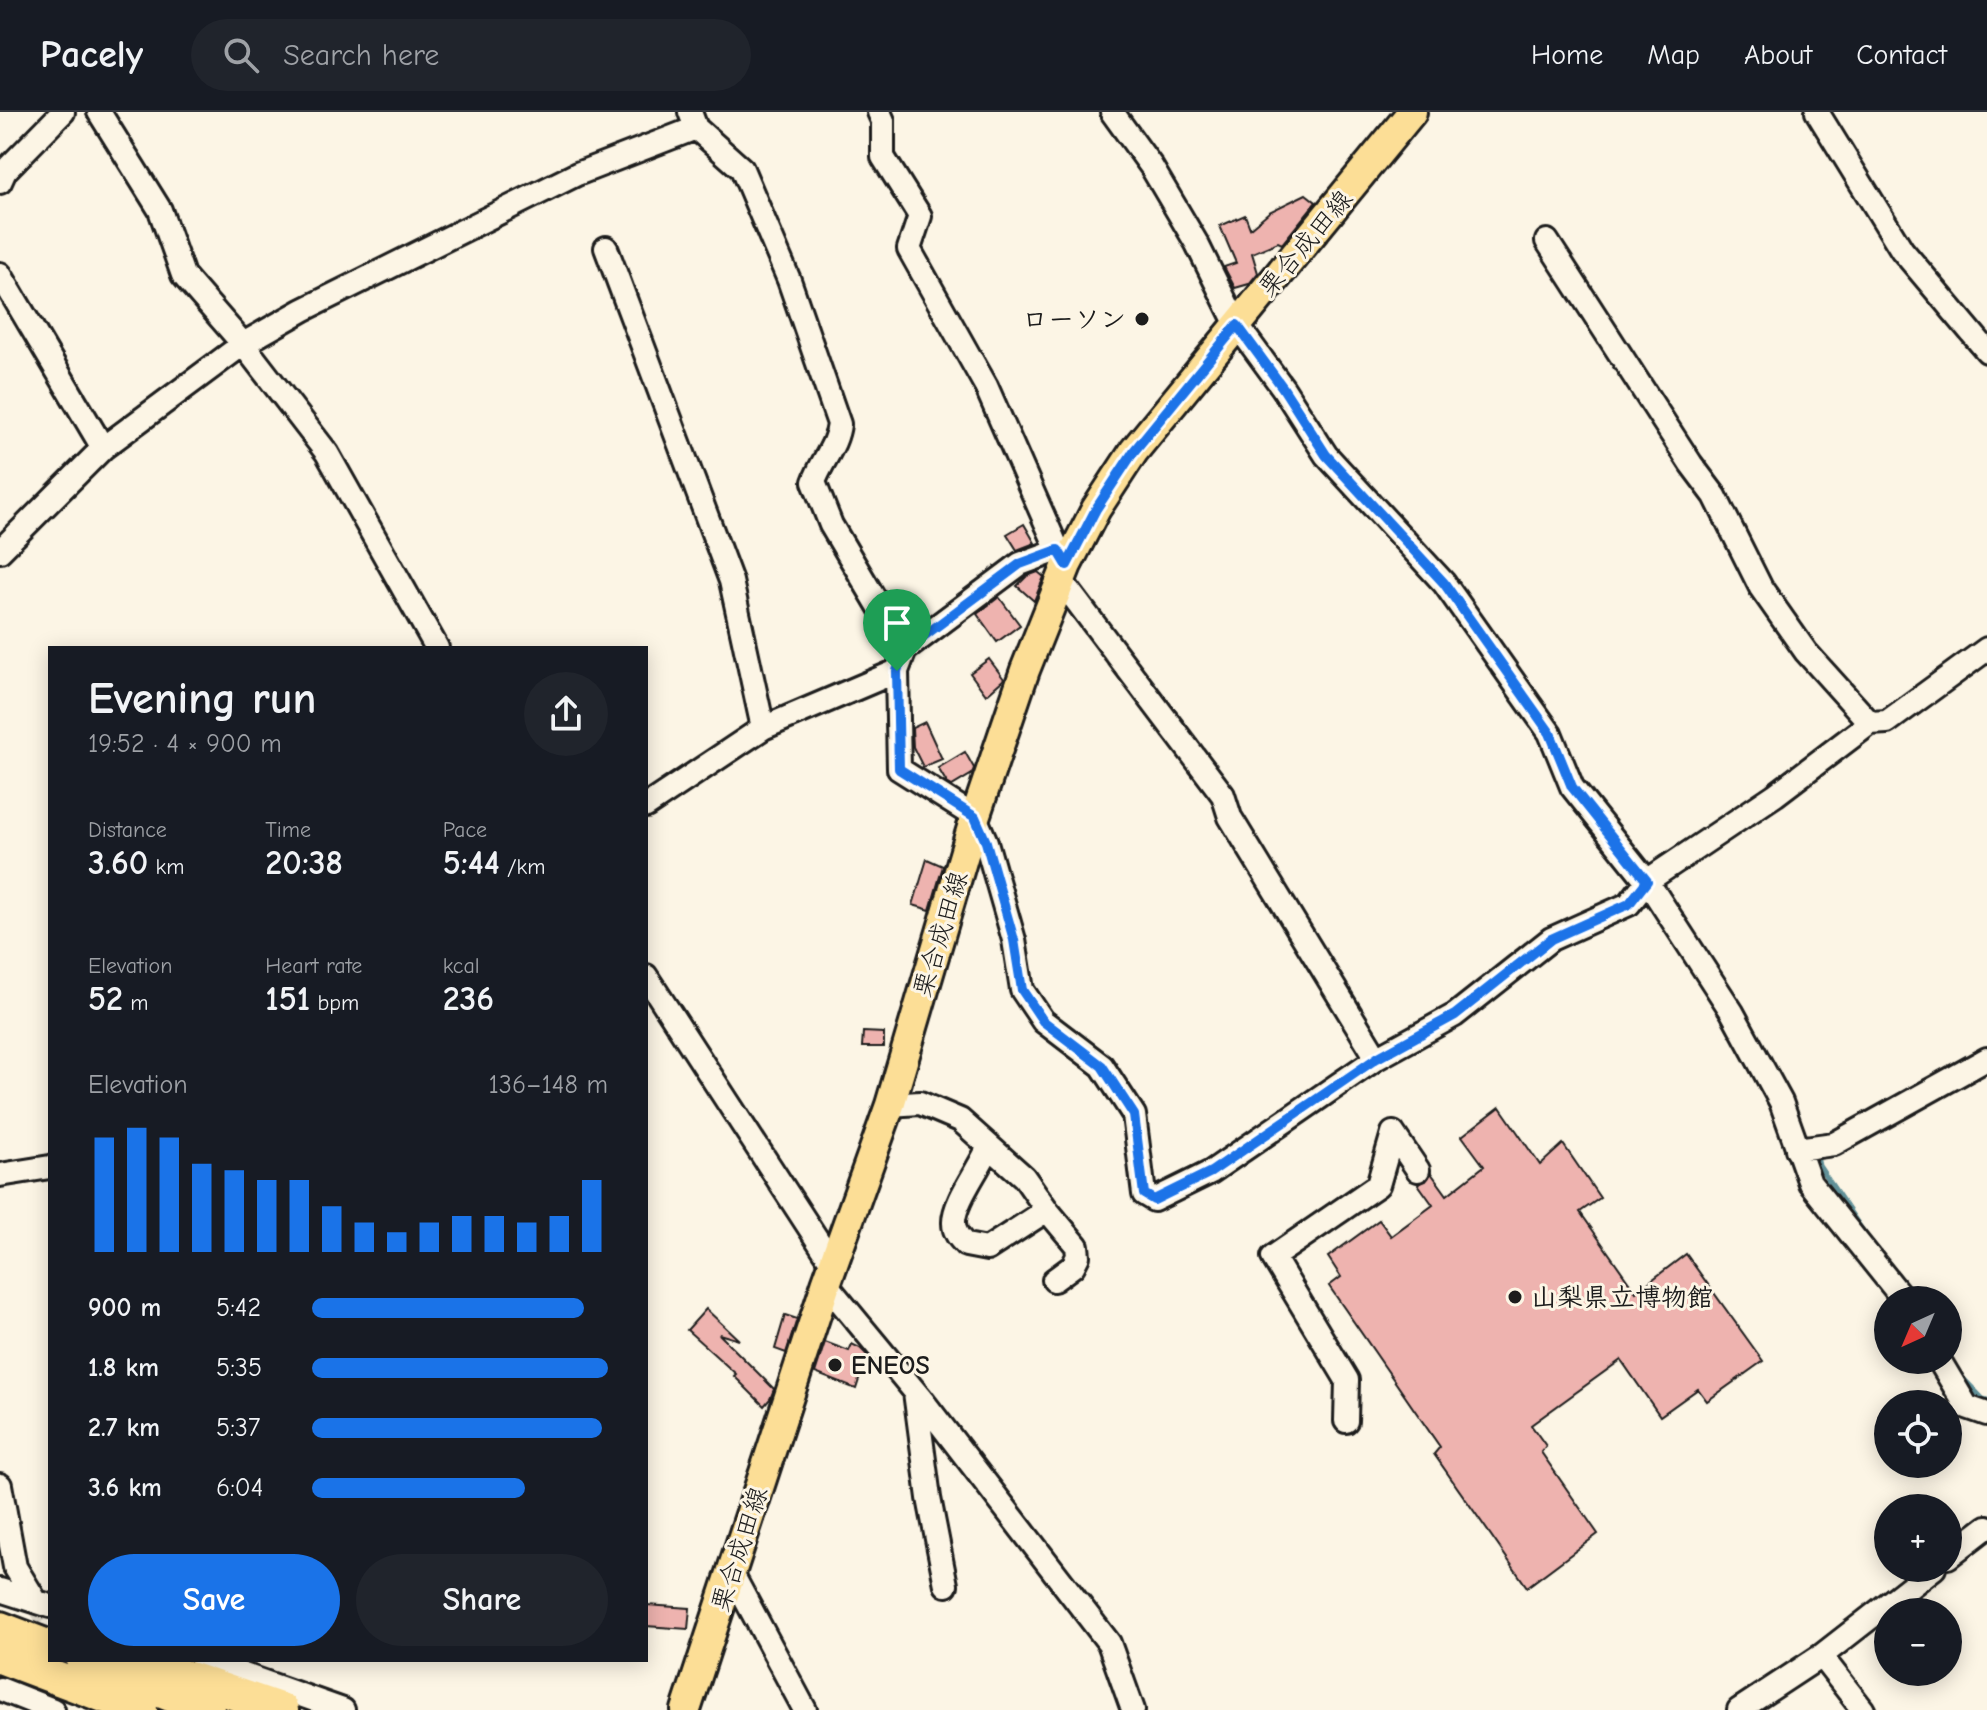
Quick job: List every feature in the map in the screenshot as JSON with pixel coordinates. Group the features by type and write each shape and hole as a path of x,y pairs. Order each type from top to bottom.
{"highway":[{"path":"0,1616 48,1630"},
{"path":"0,1628 48,1646"},
{"path":"0,1657 104,1710"},
{"path":"0,1657 141,1710"},
{"path":"87,1662 208,1710"},
{"path":"143,1662 282,1710"}],"main road":[{"name":"栗合成田線","path":"686,1710 829,1274 890,1105 975,817 1062,565 1134,451 1412,112"}],"street":[{"path":"0,182 5,171 63,112"},
{"path":"99,112 160,210 183,275 243,344 327,453 436,646"},
{"path":"879,112 883,121 883,157 920,216 909,249 986,386 1062,565 1223,795 1230,817 1377,1058"},
{"path":"1112,112 1151,166 1197,244 1237,325 1326,455 1453,596 1550,733 1572,787 1647,881 1739,1025 1781,1102 1810,1183 1893,1286"},
{"path":"1817,112 1902,250 1987,351"},
{"path":"0,551 103,448 243,344 303,310 693,120 742,169 789,280 839,424 838,437 819,466 814,482 831,525 901,660 899,769 975,817 986,842 1014,940 1022,990 1043,1021 1102,1066 1134,1115 1144,1194 1154,1200 1211,1172 1377,1058 1455,1015 1551,939 1629,904 1647,881 1775,795 1870,723 1887,722 1987,649"},
{"path":"1547,241 1691,464 1715,496 1761,588 1806,652 1870,723"},
{"path":"606,248 731,581 763,728"},
{"path":"0,274 103,448"},
{"path":"648,805 763,728 901,660 1020,564 1062,565"},
{"path":"648,979 829,1274 1109,1643 1133,1710"},
{"path":"1797,1149 1834,1144 1987,1059"},
{"path":"890,1105 920,1103 960,1120 1024,1177 1077,1246 1078,1256 1073,1266 1054,1280"},
{"path":"1346,1421 1347,1380 1273,1257 1378,1185 1393,1133 1418,1170"},
{"path":"989,1146 983,1163 956,1209 953,1221 956,1233 966,1245 987,1249 1047,1210"},
{"path":"0,1175 48,1167"},
{"path":"1947,1374 1967,1407 1987,1414"},
{"path":"915,1391 929,1498 946,1585"},
{"path":"0,1485 8,1559 42,1603"},
{"path":"1962,1546 1987,1527"},
{"path":"731,1572 805,1710"},
{"path":"1739,1710 1821,1656 1916,1582"},
{"path":"0,1590 42,1603"},
{"path":"1821,1656 1863,1710"},
{"path":"208,1662 343,1710"},
{"path":"0,1689 53,1710"}],"building":[{"path":"1306,194 1316,202 1282,244 1278,242 1252,253 1258,273 1249,284 1235,288 1224,267 1236,263 1220,226 1245,215 1250,228 1269,212"},
{"path":"1024,524 1035,543 1017,550 1007,534"},
{"path":"1038,572 1044,577 1034,601 1017,586 1027,576"},
{"path":"999,597 1020,625 997,642 977,614"},
{"path":"989,659 1004,679 986,695 970,673"},
{"path":"925,722 942,759 923,767 913,747 912,728"},
{"path":"965,752 974,768 972,774 952,786 938,768"},
{"path":"927,859 943,866 930,910 913,905"},
{"path":"863,1032 884,1033 884,1047 862,1047"},
{"path":"1500,1107 1540,1165 1563,1144 1600,1198 1580,1212 1636,1292 1686,1254 1763,1361 1707,1401 1698,1389 1660,1416 1621,1360 1531,1425 1546,1446 1541,1452 1598,1534 1527,1587 1434,1454 1440,1447 1329,1286 1341,1277 1328,1257 1379,1220 1391,1236 1433,1205 1418,1184 1426,1181 1431,1173 1447,1195 1484,1166 1462,1136"},
{"path":"706,1309 739,1340 719,1334 774,1389 764,1406 734,1376 736,1374 687,1330"},
{"path":"785,1315 797,1319 786,1353 775,1349"},
{"path":"825,1342 849,1351 852,1344 867,1355 856,1389 815,1373"},
{"path":"648,1605 690,1608 688,1629 648,1626"}],"waterway":[{"path":"1816,1151 1819,1166 1865,1234"},
{"path":"1960,1375 1987,1400"}],"tunnel":[{"path":"35,1600 48,1621"}],"place":[{"name":"ローソン","path":"1142,319"},
{"name":"山梨県立博物館","path":"1515,1297"},
{"name":"ENEOS","path":"835,1365"}],"route":[{"path":"1237,325 1326,455 1444,583 1550,733 1572,787 1647,881 1629,904 1551,939 1455,1015 1377,1058 1211,1172 1154,1200 1144,1194 1134,1115 1102,1066 1043,1021 1022,990 1014,940 986,842 975,817 899,769 897,671 905,650 1020,564 1058,550 1067,565 1096,509 1134,451 1237,325"}]}
